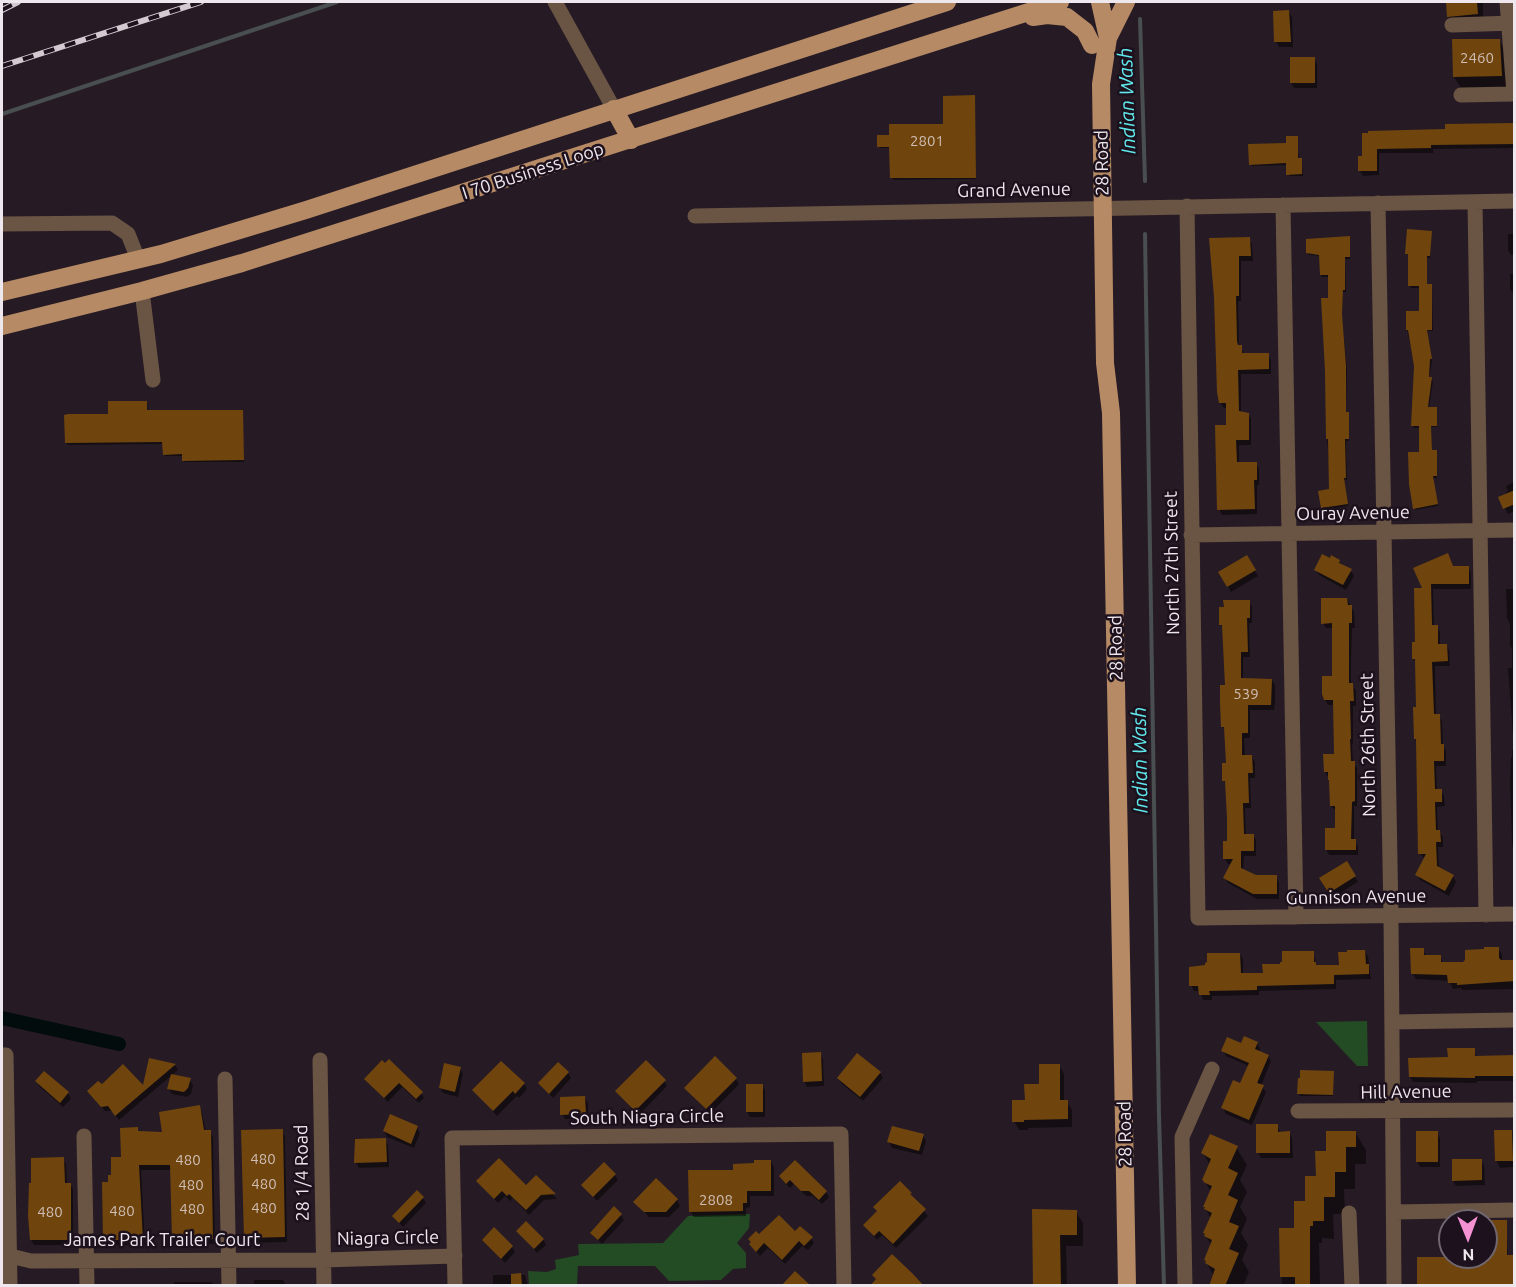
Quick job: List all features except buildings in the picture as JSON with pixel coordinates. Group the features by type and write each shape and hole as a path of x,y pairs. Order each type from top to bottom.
{"main road":[{"name":"I 70 Business Loop","path":"2,292 138,259 306,210 947,2"},
{"name":"I 70 Business Loop","path":"2,326 242,263 1060,2"},
{"name":"28 Road","path":"1098,2 1105,363 1111,425 1127,1286"},
{"path":"1001,20 1047,15 1067,17 1100,41 1126,2"},
{"path":"614,109 631,140"},
{"path":"138,259 142,291"}],"street":[{"path":"555,2 614,109"},
{"path":"1461,95 1514,94 1511,23 1507,2"},
{"path":"1452,25 1511,23"},
{"name":"Grand Avenue","path":"695,216 1515,201"},
{"path":"1475,202 1486,915"},
{"name":"North 26th Street","path":"1378,203 1391,916 1394,1286"},
{"path":"1283,205 1296,917"},
{"name":"North 27th Street","path":"1187,206 1198,918"},
{"path":"2,224 112,223 128,234 138,259"},
{"path":"142,291 153,380"},
{"name":"Ouray Avenue","path":"1191,535 1515,530"},
{"name":"Gunnison Avenue","path":"1198,918 1515,914"},
{"path":"1392,1022 1515,1020"},
{"path":"2,1055 6,1055 5,1255 10,1286"},
{"name":"28 1/4 Road","path":"320,1060 324,1286"},
{"path":"1185,1286 1182,1137 1212,1068"},
{"path":"225,1079 229,1286"},
{"name":"Hill Avenue","path":"1298,1111 1515,1110"},
{"name":"South Niagra Circle","path":"455,1256 453,1138 841,1134 844,1286"},
{"path":"84,1136 87,1286"},
{"path":"1394,1212 1515,1210"},
{"path":"1349,1213 1352,1286"},
{"name":"James Park Trailer Court","path":"5,1255 31,1261 86,1259 323,1260"},
{"path":"455,1256 455,1286"},
{"name":"Niagra Circle","path":"323,1260 455,1256"}],"green space":[{"path":"1367,1021 1368,1066 1357,1066 1316,1022"},
{"path":"750,1214 749,1228 737,1243 746,1253 746,1268 733,1269 721,1280 669,1281 655,1266 578,1266 577,1285 529,1285 528,1271 547,1272 556,1269 555,1260 579,1255 578,1244 663,1243 688,1216"}],"waterway":[{"path":"2,114 337,2"},
{"name":"Indian Wash","path":"1140,19 1145,181"},
{"name":"Indian Wash","path":"1145,234 1159,1116 1164,1286"},
{"path":"2,1018 119,1044"}],"railway":[{"path":"2,10 18,2"},
{"path":"2,66 201,2"}]}
